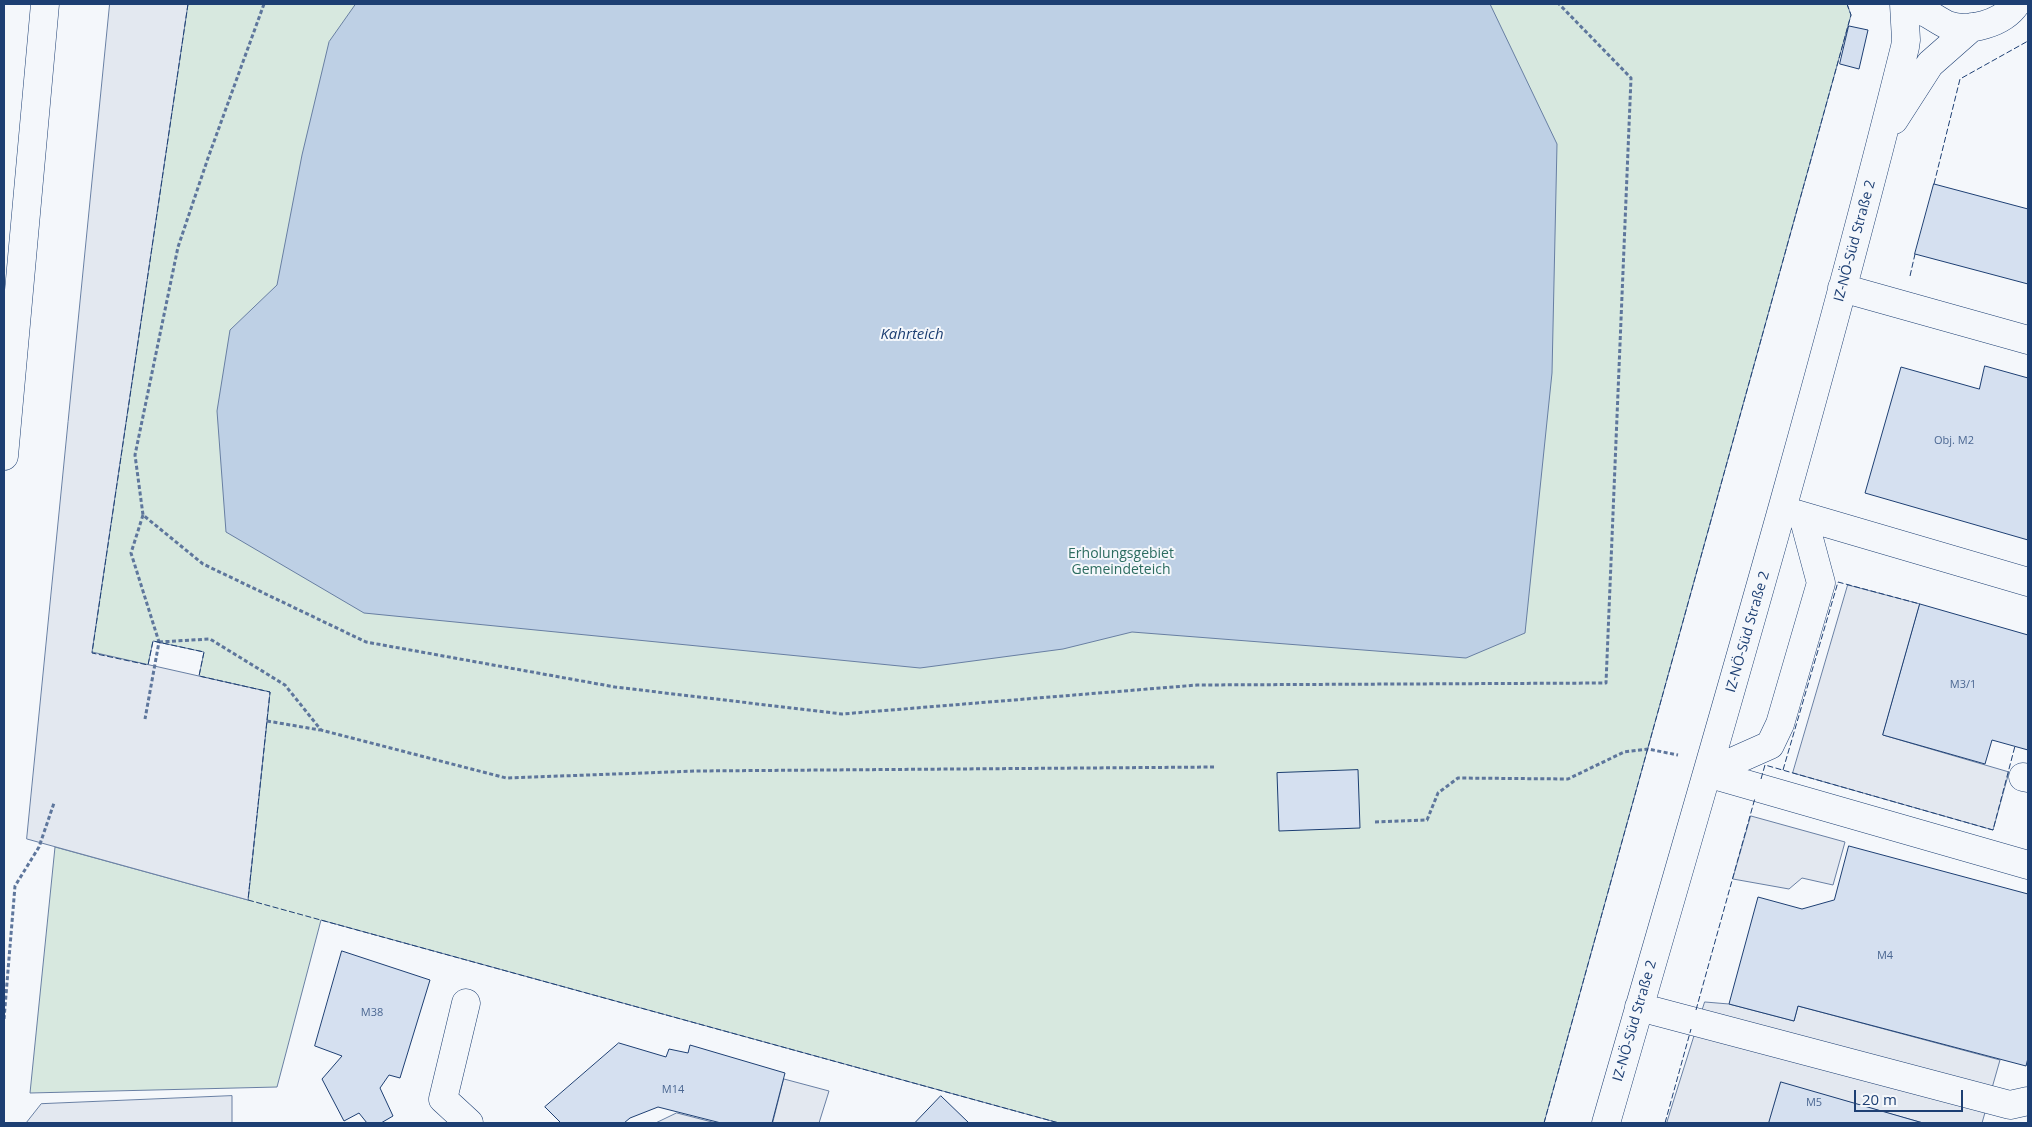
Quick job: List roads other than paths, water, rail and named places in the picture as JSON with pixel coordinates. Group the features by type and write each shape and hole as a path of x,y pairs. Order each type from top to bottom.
{"street":[{"path":"4,456 45,4"},
{"name":"IZ-NÖ-Süd Straße 2","path":"1606,1123 1709,768 1793,513 1842,288 1906,40 1904,4"},
{"path":"1914,4 1918,9 1949,25 1972,27 1994,21 2019,7"},
{"name":"IZ-NÖ-Süd Straße 2","path":"1882,138 1930,64 1972,27"},
{"path":"1842,288 2028,340"},
{"path":"1793,513 2028,582"},
{"path":"1709,768 1770,746 1780,724 1821,583 1793,513"},
{"path":"1709,768 2028,865"},
{"path":"466,1003 443,1099 469,1123"},
{"path":"1639,1007 2010,1105 2028,1101"}],"water":[{"name":"Kahrteich","path":"356,4 1490,4 1557,144 1552,373 1525,633 1466,658 1132,632 1063,649 920,668 364,613 226,532 217,411 230,330 277,285 302,155 329,42"}],"park label":[{"name":"Erholungsgebiet Gemeindeteich","path":"1121,562"}]}
